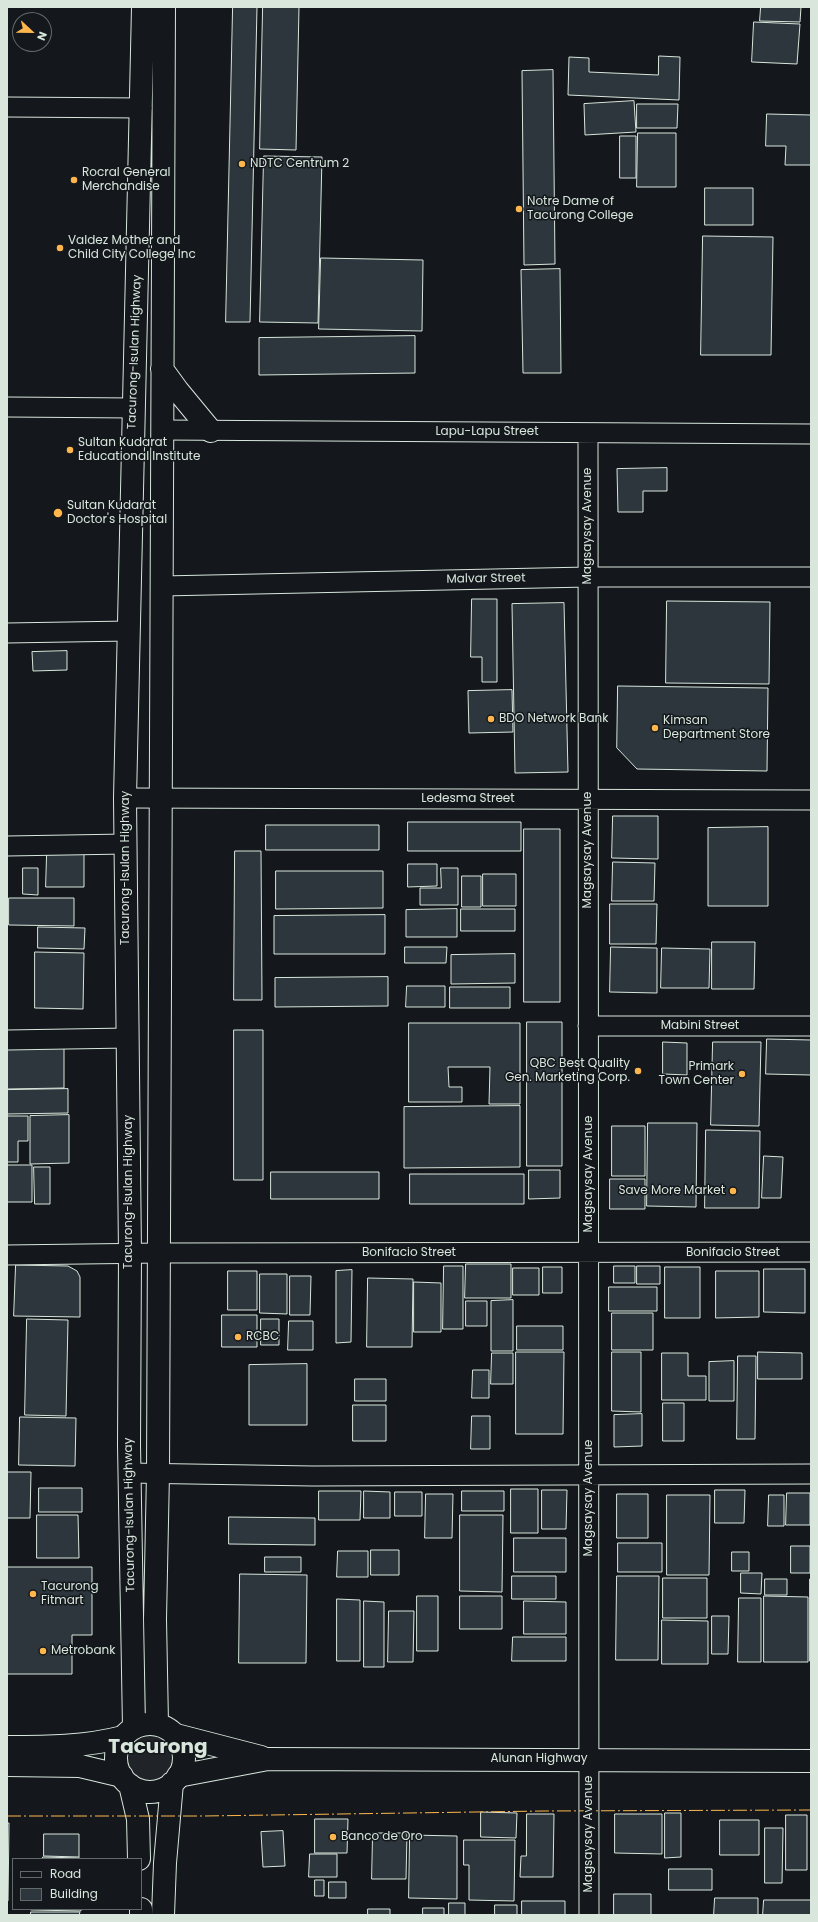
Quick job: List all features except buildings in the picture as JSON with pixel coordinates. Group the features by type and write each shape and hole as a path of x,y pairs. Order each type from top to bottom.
{"main road":[{"name":"Tacurong-Isulan Highway","path":"128,1733 130,1254 125,798 133,408 142,108 143,7"},
{"name":"Tacurong-Isulan Highway","path":"157,1724 155,1619 158,1473 164,7"},
{"path":"162,369 178,391 212,431"},
{"path":"7,1747 62,1746 108,1741 145,1724 157,1724 167,1728 176,1736 180,1741 184,1755 184,1763 175,1780 165,1863 163,1915"},
{"path":"128,1733 117,1750 116,1756 118,1770 126,1780 136,1789 151,1791 159,1790 175,1780"},
{"name":"Alunan Highway","path":"176,1736 268,1759"},
{"name":"Alunan Highway","path":"175,1780 268,1759 811,1761"},
{"path":"7,1766 80,1766 126,1780"},
{"path":"126,1780 138,1819 139,1858"}],"street":[{"path":"7,107 142,108"},
{"path":"7,408 133,408"},
{"name":"Lapu-Lapu Street","path":"162,430 811,434"},
{"name":"Magsaysay Avenue","path":"588,433 589,1915"},
{"name":"Malvar Street","path":"162,586 588,577 811,577"},
{"path":"7,633 129,631"},
{"name":"Ledesma Street","path":"125,798 811,800"},
{"path":"7,846 126,844"},
{"name":"Mabini Street","path":"588,1026 811,1026"},
{"path":"7,1040 128,1038"},
{"name":"Bonifacio Street","path":"7,1255 159,1253 811,1252"},
{"path":"129,1473 313,1476 811,1474"}],"shaded area":[{"path":"150,1734 159,1736 167,1741 172,1749 174,1758 172,1767 167,1775 159,1780 150,1782 141,1780 133,1775 128,1767 126,1758 128,1749 133,1741 141,1736"}],"power":[{"path":"7,1816 204,1816 544,1811 811,1810"}],"place":[{"name":"NDTC Centrum 2","path":"242,164"},
{"name":"Rocral General Merchandise","path":"74,180"},
{"name":"Notre Dame of Tacurong College","path":"519,209"},
{"name":"Valdez Mother and Child City College Inc","path":"60,248"},
{"name":"Sultan Kudarat Educational Institute","path":"70,450"},
{"name":"Sultan Kudarat Doctor's Hospital","path":"58,513"},
{"name":"BDO Network Bank","path":"491,719"},
{"name":"Kimsan Department Store","path":"655,728"},
{"name":"QBC Best Quality Gen. Marketing Corp.","path":"638,1071"},
{"name":"Primark Town Center","path":"742,1074"},
{"name":"Save More Market","path":"733,1191"},
{"name":"RCBC","path":"238,1337"},
{"name":"Tacurong Fitmart","path":"33,1594"},
{"name":"Metrobank","path":"43,1651"},
{"name":"Banco de Oro","path":"333,1837"}],"district":[{"name":"Tacurong","path":"158,1748"}]}
